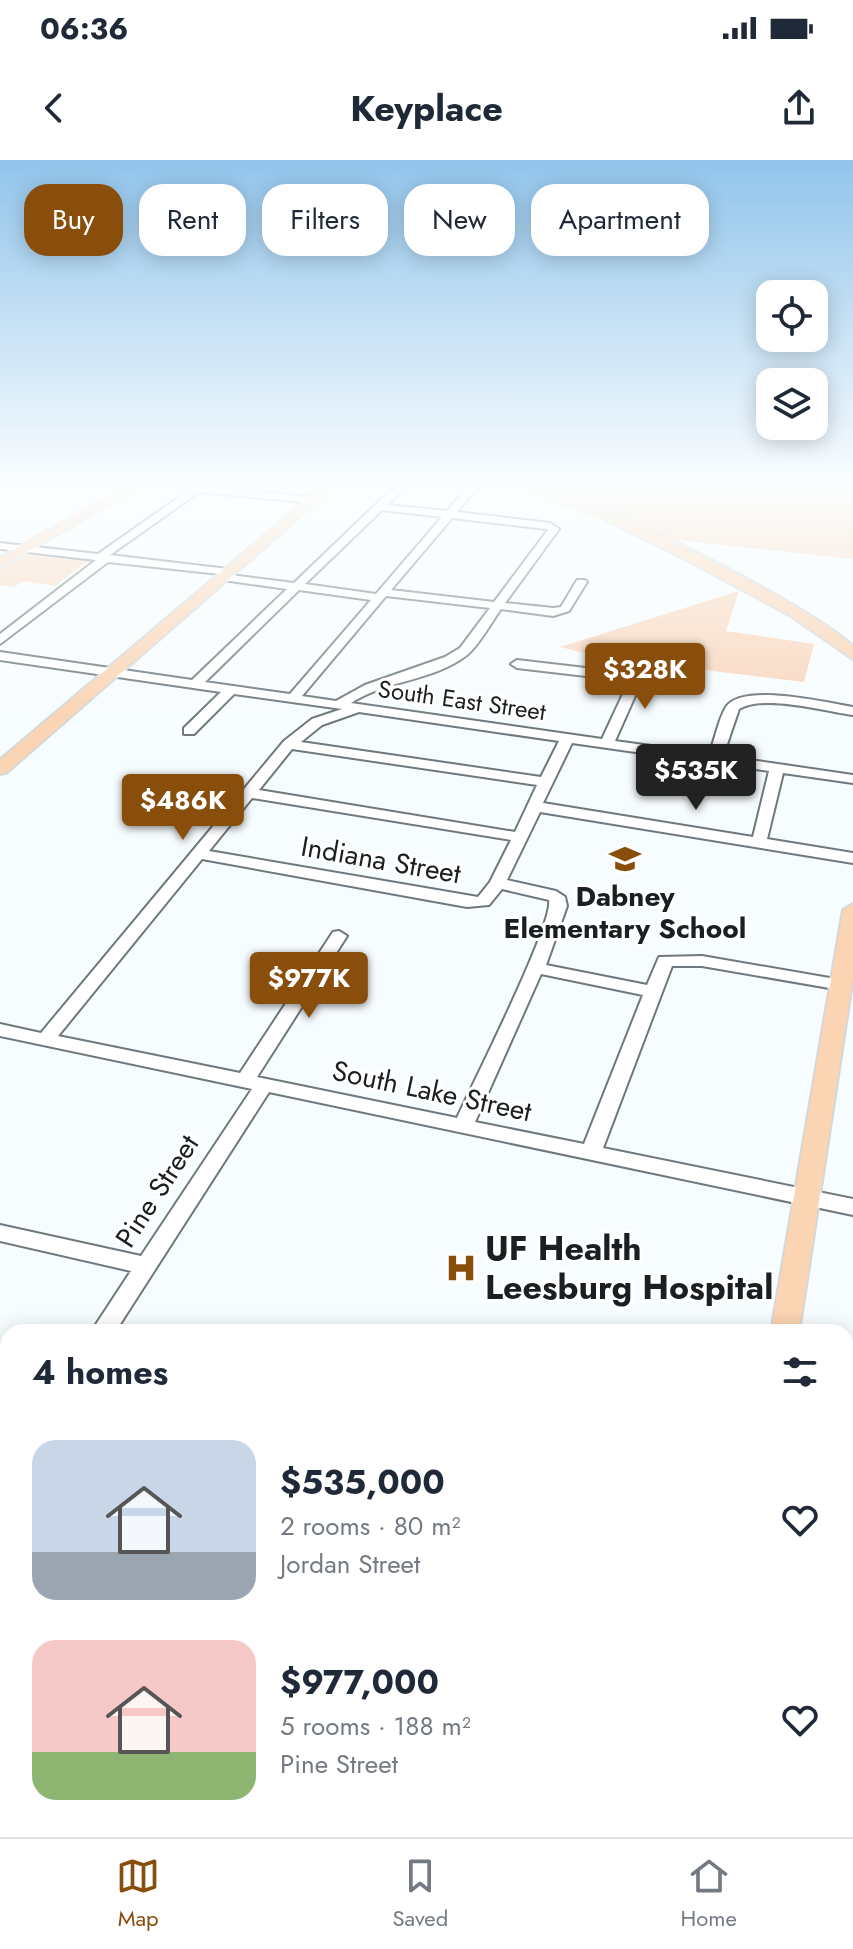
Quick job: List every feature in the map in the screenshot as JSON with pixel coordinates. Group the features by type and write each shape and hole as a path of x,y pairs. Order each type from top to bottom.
{"main road":[{"path":"0,769 7,755 113,672 237,565"},
{"path":"707,565 806,618 853,654"},
{"path":"786,1324 853,910"}],"street":[{"path":"0,640 95,565"},
{"path":"156,565 298,587 562,611 581,582"},
{"path":"195,684 320,565"},
{"path":"293,698 405,565"},
{"path":"340,704 358,690 429,667 464,651 527,565"},
{"name":"South East Street","path":"0,656 853,779"},
{"path":"517,664 637,678 607,743"},
{"path":"189,731 231,689"},
{"path":"715,758 733,707 740,700 760,699 853,711"},
{"path":"45,1040 289,744 317,722 364,707"},
{"path":"463,1126 555,922 559,900 550,894 498,883 567,738"},
{"path":"289,744 545,782"},
{"path":"759,842 777,768"},
{"path":"248,793 518,837"},
{"path":"533,806 853,858"},
{"name":"Indiana Street","path":"199,854 467,902 487,900 498,883"},
{"name":"Pine Street","path":"108,1324 146,1266 339,936"},
{"path":"591,1152 665,961 673,958 841,985"},
{"path":"536,968 651,991"},
{"name":"South Lake Street","path":"0,1030 853,1207"},
{"path":"0,1233 146,1266"}],"shaded area":[{"path":"8,565 82,565 55,586 23,581 14,587 0,585 0,570"},
{"path":"739,591 726,631 814,644 804,682 606,658 560,647"}],"place":[{"name":"Dabney Elementary School","path":"625,859"},
{"name":"UF Health Leesburg Hospital","path":"461,1268"}]}
